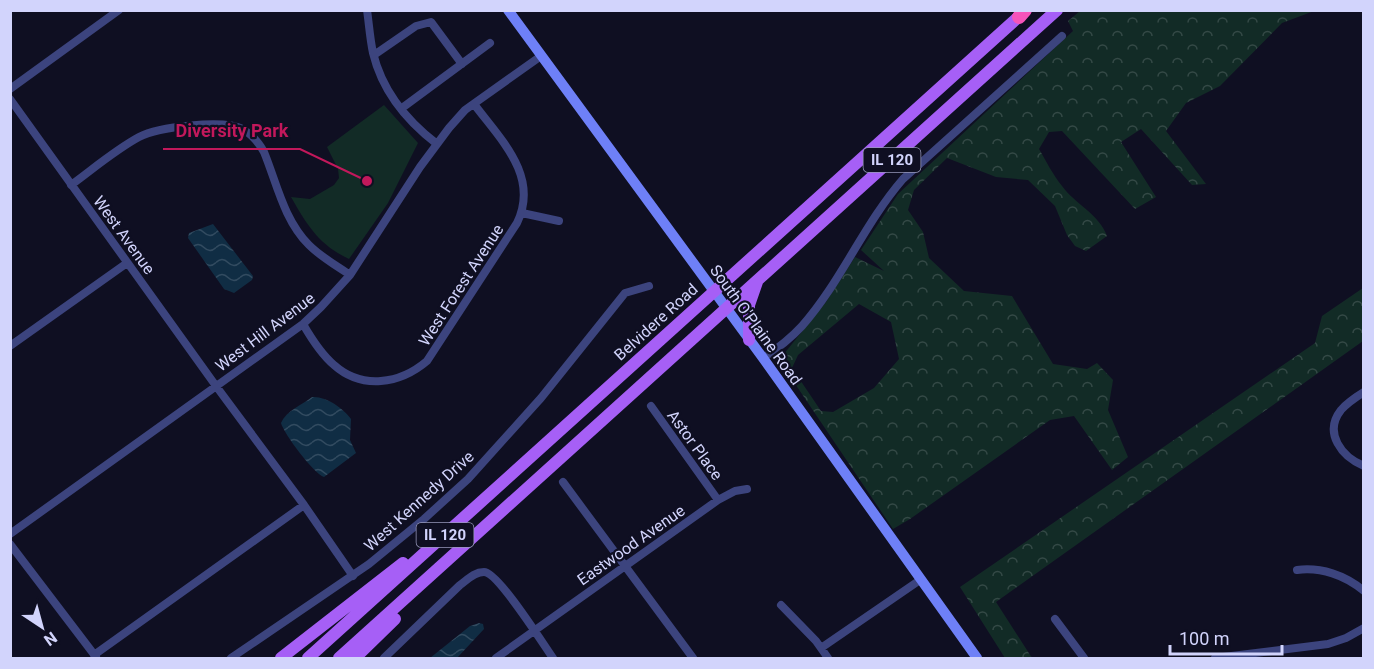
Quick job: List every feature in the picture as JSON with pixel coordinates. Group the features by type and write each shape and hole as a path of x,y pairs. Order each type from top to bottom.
{"main road":[{"name":"South O'Plaine Road","path":"508,10 763,358 977,658"},
{"name":"IL 120","path":"339,658 1057,10"},
{"name":"Belvidere Road","path":"308,658 1023,13"},
{"path":"749,340 749,305 757,282"},
{"path":"281,658 498,487"},
{"path":"355,658 493,521"}],"street":[{"path":"10,88 119,10"},
{"path":"367,10 374,55 387,88 413,123 437,144"},
{"path":"374,55 416,26 431,22 462,64"},
{"path":"763,358 784,344 802,326 825,296 882,206 903,179 1062,36"},
{"path":"402,108 490,43"},
{"name":"West Hill Avenue","path":"10,534 303,324 350,275 420,167 455,120 541,56"},
{"name":"West Avenue","path":"10,99 353,576"},
{"name":"West Forest Avenue","path":"303,324 334,366 351,376 377,382 399,378 427,361 522,213 525,194 521,172 510,152 474,104"},
{"path":"71,185 130,143 149,133 225,124 242,129 259,143 264,152 287,214 302,237 318,253 350,275"},
{"name":"West Forest Avenue","path":"522,213 559,221"},
{"path":"10,346 127,262"},
{"name":"West Kennedy Drive","path":"231,658 353,576 424,519 468,479 541,398 625,293 649,286"},
{"path":"1362,393 1339,412 1334,430 1336,442 1342,453 1364,466"},
{"name":"Astor Place","path":"651,406 718,500"},
{"path":"563,482 693,658"},
{"name":"Eastwood Avenue","path":"496,658 718,500 735,490 747,489"},
{"path":"10,544 95,657 304,505"},
{"path":"1297,570 1326,571 1350,580 1364,591"},
{"path":"384,658 447,597 473,575 480,572 491,574 502,586 553,658"},
{"path":"821,648 920,580"},
{"path":"782,605 828,658"},
{"path":"1055,619 1084,658"},
{"path":"1215,658 1273,655 1328,644 1346,638 1364,628"}],"green space":[{"path":"1080,11 1314,11 1282,23 1220,86 1186,103 1166,131 1206,184 1192,185 1141,129 1121,142 1156,197 1135,209 1062,131 1049,132 1039,149 1062,186 1093,215 1107,236 1086,251 1075,246 1067,235 1055,206 1028,180 996,177 947,158 914,190 908,210 923,232 929,258 964,291 1012,296 1053,364 1087,369 1097,363 1113,380 1108,410 1128,457 1112,470 1074,416 1050,420 893,529 779,360 826,302 855,257 884,271 861,250 898,194 1073,31 1068,21","holes":["859,304 891,322 899,359 874,388 833,412 821,411 792,368 798,355"]},
{"path":"384,105 418,143 388,203 349,259 322,241 291,197 310,199 334,185 339,178 338,169 327,147"},
{"path":"1363,288 1363,341 996,602 1032,658 1005,658 960,587 1315,343 1322,316"}],"water":[{"path":"213,224 253,276 252,280 234,293 224,289 188,238 189,233"},
{"path":"312,397 323,398 334,404 351,419 350,440 356,453 324,477 313,469 300,453 281,423 290,412"},
{"path":"483,624 484,629 457,658 430,658 470,626"}],"place":[{"name":"Diversity Park","path":"367,181"}]}
